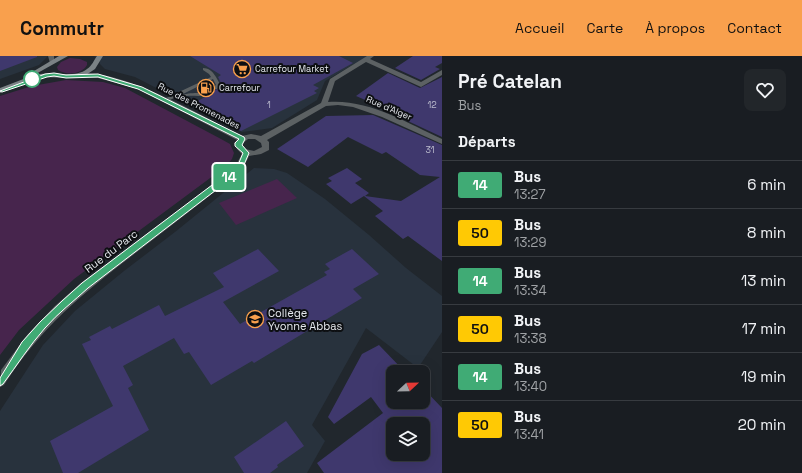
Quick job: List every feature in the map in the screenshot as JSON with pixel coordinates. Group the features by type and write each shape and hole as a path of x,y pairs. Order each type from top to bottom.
{"street":[{"path":"0,85 41,70 51,61 65,56"},
{"path":"0,91 39,77 54,74 66,77 79,75 90,71 100,56"},
{"path":"90,57 95,64"},
{"path":"262,140 324,104 332,80 368,58 421,85 442,72"},
{"path":"51,61 50,69 54,74"},
{"name":"Rue des Promenades","path":"95,64 100,70 128,79 147,91 242,139"},
{"name":"Rue des Promenades","path":"79,75 98,76 147,91"},
{"name":"Rue d'Alger","path":"324,104 338,103 364,107 442,142"},
{"path":"250,136 262,140 266,145 263,150 256,153 246,153 238,146 238,143 242,139 250,136"},
{"name":"Rue du Parc","path":"0,381 25,345 43,324 64,304 85,286 231,175 240,166 246,153"}],"lane":[{"path":"205,70 214,77 219,86 215,88"},
{"path":"168,101 214,77"},
{"path":"168,101 186,93 199,95 203,94"}],"shaded area":[{"path":"0,56 48,56 39,65 0,79"},
{"path":"94,56 368,56 325,81 317,100 272,128 242,132 135,77 105,69 100,64 99,59"},
{"path":"70,58 80,59 87,62 87,65 82,70 74,73 66,73 58,70 57,67 61,62"},
{"path":"66,80 103,82 125,88 230,144 234,153 232,159 225,167 74,279 19,330 0,355 0,96 32,86"},
{"name":"Collège Yvonne Abbas","path":"254,168 274,169 287,173 325,199 406,268 442,296 442,332 420,365 414,365 366,328 312,425 325,441 307,473 0,473 0,411 43,345 75,311"},
{"path":"277,179 297,198 236,225 219,203"}],"building":[{"path":"0,56 37,56 37,57 0,71"},
{"path":"190,56 339,56 353,63 313,85 319,88 314,91 317,93 241,131 205,113 207,112 194,103 207,96 205,93 196,89 212,81 214,84 212,87 213,90 219,89 222,85 218,77 221,75"},
{"path":"413,56 442,56 442,63 435,67 440,69 421,80 395,68"},
{"path":"388,73 420,88 442,77 442,137 395,115 400,115 356,96"},
{"path":"373,115 442,145 442,261 408,236 403,239 375,216 383,211 364,196 351,204 326,184 332,181 328,178 347,168 362,179 355,183 369,193 365,196 401,201 440,177 420,175 386,152 382,154 348,137 308,167 277,149 326,116"},
{"path":"258,249 279,271 223,302 240,324 327,275 324,272 330,269 325,264 352,249 379,274 353,289 362,298 254,363 252,361 211,385 189,352 184,354 174,338 123,366 133,385 128,388 149,430 78,473 63,473 50,441 113,406 82,344 91,340 89,337 110,326 112,329 159,305 165,316 224,287 213,273"},
{"path":"379,345 398,365 386,365 386,409 430,409 430,395 442,408 442,473 324,473 317,463 383,413 371,397 334,424 328,417 362,354"},
{"path":"286,421 304,446 277,465 278,467 270,473 244,473 234,457"}],"bus line":[{"name":"14","path":"0,91 46,75 54,74 66,77 79,75 98,76 140,88 242,139 238,143 238,146 246,153 240,166 231,175 85,286 64,304 43,324 25,345 0,381"}],"place":[{"name":"Carrefour Market","path":"242,69"},
{"name":"Carrefour","path":"206,88"},
{"name":"Collège Yvonne Abbas","path":"255,319"}]}
